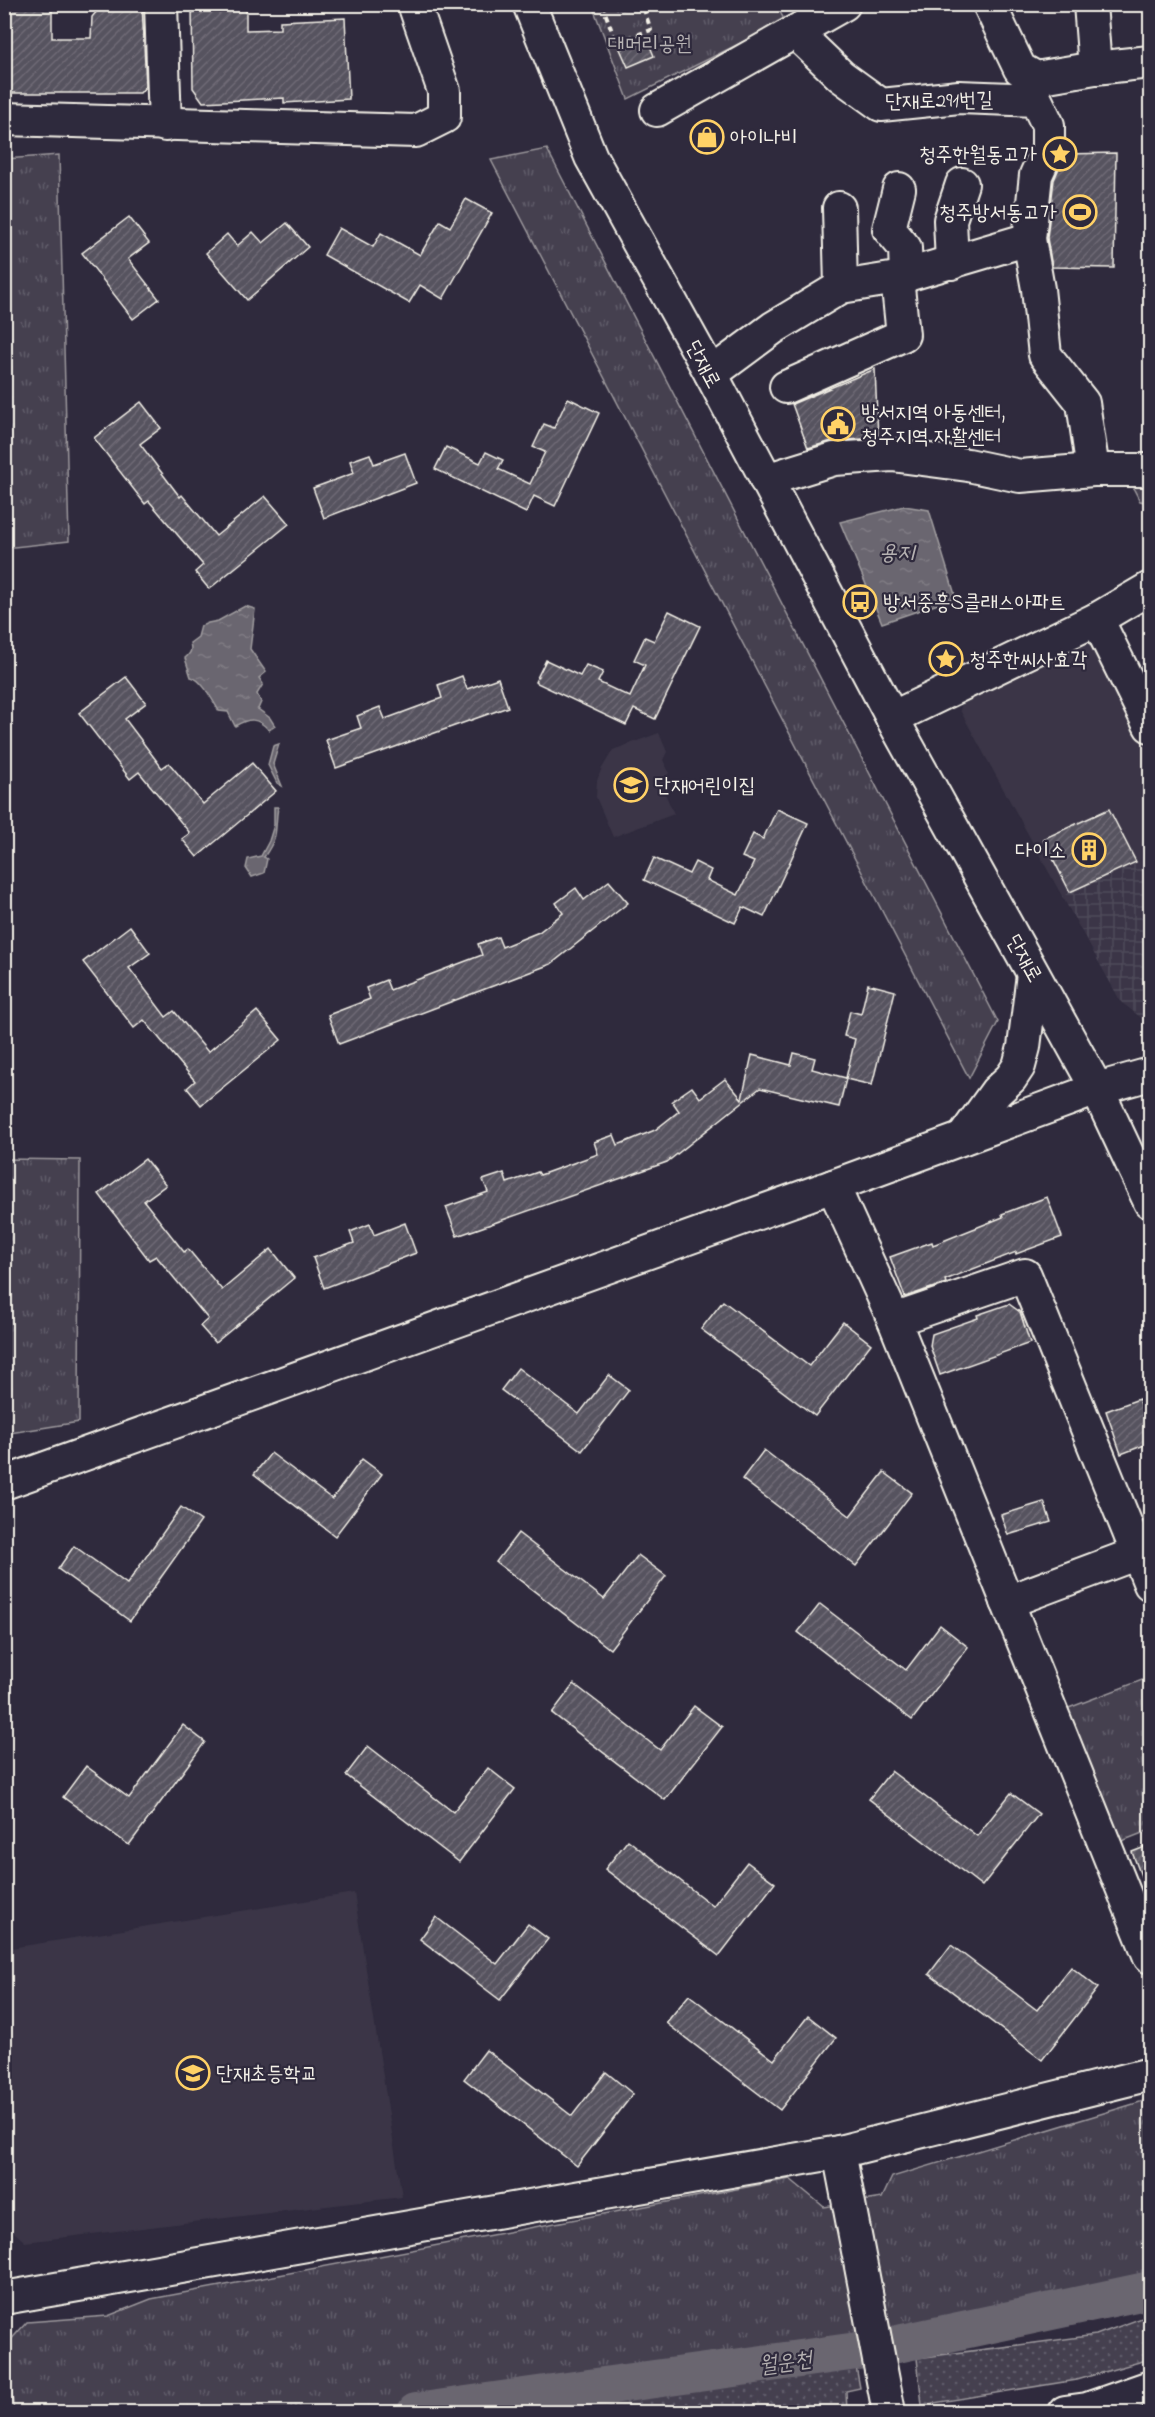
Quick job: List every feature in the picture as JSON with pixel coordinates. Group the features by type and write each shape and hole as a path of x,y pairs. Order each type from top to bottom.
{"street":[{"path":"161,4 165,125"},
{"path":"4,120 416,131 444,117 444,91 414,4"},
{"name":"단재로","path":"529,4 591,157 711,374 892,718 1097,1089 1148,1188"},
{"path":"657,110 844,4"},
{"path":"989,4 1020,69 1036,89 1048,125 1048,149 1036,175 1029,239 1038,289 1045,355 1083,403 1093,470"},
{"path":"1090,4 1095,68"},
{"name":"단재로291번길","path":"795,32 841,76 881,105 1036,89 1095,68 1150,62"},
{"path":"952,263 950,220 962,184"},
{"path":"786,387 903,335 902,277 905,248 889,229 899,189"},
{"path":"839,208 841,287"},
{"path":"711,374 773,328 841,287 902,277 1029,239"},
{"path":"766,480 834,459 891,455 968,465 1020,476 1093,470 1150,470"},
{"path":"892,718 1097,619 1150,588"},
{"path":"1097,619 1150,726"},
{"path":"963,1138 996,1092 1011,1078 1019,1066 1024,1047 1033,974"},
{"path":"4,1483 1097,1089 1150,1074"},
{"path":"833,1186 894,1320 1149,1948"},
{"path":"894,1320 1025,1275 1150,1584"},
{"path":"1007,1602 1138,1553"},
{"path":"4,2298 839,2152 1150,2074"},
{"path":"839,2152 889,2411"},
{"path":"1073,2412 1150,2387"}],"path":[{"path":"602,4 616,42 651,30 642,4"}],"shaded area":[{"name":"다이소","path":"1076,637 1098,644 1150,750 1150,855 1062,896 960,710 966,690"},
{"name":"단재어린이집","path":"659,733 667,752 663,760 669,772 663,789 674,814 613,837 596,797 597,781 601,770 613,750"},
{"path":"1150,855 1150,1022 1148,1023 1121,1002 1062,896"},
{"name":"단재초등학교","path":"354,1893 402,2197 25,2242 5,2224 5,1949"}],"green space":[{"name":"대머리공원","path":"592,5 776,5 785,21 628,99"},
{"path":"547,149 998,1022 969,1078 491,160"},
{"path":"59,155 69,541 5,548 5,159"},
{"path":"1127,476 1150,480 1150,503 1140,501"},
{"path":"5,1159 80,1160 79,1422 10,1433 4,1428"},
{"path":"1150,1677 1150,1830 1117,1843 1066,1709"},
{"path":"1150,2099 1150,2274 1092,2289 1034,2299 911,2335 368,2412 14,2412 6,2345 27,2322 108,2316 151,2299 790,2179 824,2207 882,2198 892,2177"},
{"path":"1150,2315 1150,2359 1076,2380 922,2405 917,2358 1096,2335"},
{"path":"855,2361 860,2388 846,2391 847,2412 487,2412"}],"water":[{"name":"용지","path":"904,506 929,510 956,598 882,623 840,522"},
{"path":"245,606 255,609 250,649 266,672 259,678 263,684 257,694 261,702 258,709 270,718 275,726 269,730 253,720 235,726 228,712 219,711 203,686 191,677 185,658 189,655 190,643 198,637 201,626 218,621"},
{"path":"279,744 273,764 282,786 277,783 268,765 273,746"},
{"path":"274,807 278,807 276,832 264,857 267,859 264,873 252,877 246,868 248,859 261,856 269,841 274,825"}],"building":[{"path":"4,4 52,4 52,38 91,38 92,17 103,4 142,4 146,86 140,93 4,93"},
{"path":"192,4 246,4 246,30 280,29 280,21 345,18 349,99 284,103 284,98 203,102 193,88"},
{"path":"647,39 654,56 628,67 620,49"},
{"name":"청주방서동고가","path":"1116,153 1114,268 1052,267 1047,238 1054,180 1065,154"},
{"path":"466,199 492,213 443,299 420,285 409,303 324,255 339,228 373,247 381,233 420,255 440,221 450,227"},
{"path":"129,217 149,243 128,259 159,299 133,319 82,253"},
{"path":"287,223 308,247 247,300 206,253 227,234 237,246 253,232 263,243"},
{"name":"방서지역 아동센터, 청주지역 자활센터","path":"875,369 878,438 832,441 808,448 792,404"},
{"path":"568,398 599,413 555,506 534,496 526,513 435,469 446,447 480,463 486,452 503,460 498,469 530,484 545,452 533,447 544,424 554,428"},
{"path":"141,402 161,428 140,444 180,497 182,495 216,536 265,496 289,524 209,589 195,572 203,565 149,501 145,504 94,438"},
{"path":"405,453 416,483 324,518 313,488 354,473 350,461 370,454 374,464"},
{"path":"669,611 700,626 655,719 634,709 626,725 535,682 546,660 580,676 586,665 603,672 598,682 630,697 645,665 634,660 645,637 654,641"},
{"path":"462,676 467,689 498,678 508,707 336,768 326,740 361,728 357,716 380,707 385,719 442,698 438,685"},
{"path":"126,677 146,703 125,719 162,768 169,763 203,804 252,763 276,791 197,857 182,839 190,833 139,772 130,779 79,713"},
{"path":"777,809 808,823 764,917 743,907 735,923 644,880 654,858 689,874 695,862 711,870 707,880 738,895 754,862 742,857 753,834 763,839"},
{"name":"다이소","path":"1109,809 1136,862 1070,892 1043,839"},
{"path":"609,881 628,903 551,964 339,1044 328,1015 370,999 366,988 386,980 390,990 482,955 478,944 498,937 502,947 539,932 563,913 556,903 576,888 584,900"},
{"path":"130,926 150,953 129,968 166,1017 174,1011 208,1052 257,1011 281,1040 201,1105 187,1088 195,1081 144,1020 134,1028 83,962"},
{"path":"868,984 895,991 872,1085 846,1079 839,1107 760,1088 667,1162 457,1236 446,1207 488,1192 483,1180 504,1173 507,1183 538,1172 540,1175 598,1154 594,1142 614,1135 618,1145 655,1130 679,1111 672,1101 692,1087 700,1098 725,1079 742,1099 752,1055 791,1065 794,1053 815,1058 812,1069 846,1078 855,1039 844,1036 850,1011 861,1014"},
{"path":"145,1159 166,1185 144,1201 184,1252 188,1249 222,1290 271,1249 294,1278 215,1343 200,1326 208,1319 156,1256 149,1260 99,1194"},
{"path":"1047,1197 1062,1237 1016,1254 1016,1252 945,1280 946,1283 905,1297 890,1257 932,1242 933,1245"},
{"path":"405,1223 416,1253 324,1288 313,1258 354,1243 350,1232 370,1224 374,1235"},
{"path":"723,1301 809,1366 843,1322 871,1344 815,1416 701,1329"},
{"path":"1009,1304 1020,1312 1030,1343 940,1375 930,1346 932,1334"},
{"path":"518,1368 579,1414 609,1375 629,1390 582,1451 501,1390"},
{"path":"1139,1399 1150,1429 1150,1443 1121,1454 1106,1411"},
{"path":"764,1450 850,1516 884,1472 912,1493 856,1566 742,1479"},
{"path":"271,1453 332,1499 362,1459 382,1474 335,1536 254,1474"},
{"path":"1044,1502 1051,1522 1008,1535 1001,1515"},
{"path":"181,1507 201,1521 130,1621 58,1569 74,1546 127,1584"},
{"path":"518,1533 604,1599 638,1555 666,1576 610,1649 496,1562"},
{"path":"820,1604 906,1670 940,1625 968,1647 912,1720 798,1632"},
{"path":"574,1684 660,1750 694,1706 722,1727 665,1800 552,1713"},
{"path":"183,1725 205,1742 129,1845 63,1797 86,1766 129,1798"},
{"path":"368,1746 453,1812 488,1768 515,1789 459,1862 346,1775"},
{"path":"891,1771 977,1836 1011,1793 1039,1814 982,1886 869,1799"},
{"path":"628,1840 713,1906 747,1862 775,1883 719,1956 605,1869"},
{"path":"1150,1845 1150,1897 1149,1897 1132,1852"},
{"path":"436,1917 497,1964 528,1924 548,1939 500,2000 420,1939"},
{"path":"951,1945 1037,2010 1071,1967 1098,1988 1042,2060 929,1974"},
{"path":"689,1995 774,2060 808,2016 836,2038 780,2110 666,2023"},
{"path":"486,2050 572,2116 606,2072 633,2094 577,2166 464,2079"}],"waterway":[{"name":"월운천","path":"416,2412 879,2348 1150,2290"}],"place":[{"name":"아이나비","path":"707,137"},
{"name":"청주한월동고가","path":"1060,154"},
{"name":"청주방서동고가","path":"1080,212"},
{"name":"방서지역 아동센터, 청주지역 자활센터","path":"838,424"},
{"name":"방서중흥S클래스아파트","path":"860,602"},
{"name":"청주한씨사효각","path":"946,659"},
{"name":"단재어린이집","path":"631,785"},
{"name":"다이소","path":"1089,850"},
{"name":"단재초등학교","path":"193,2073"}]}
